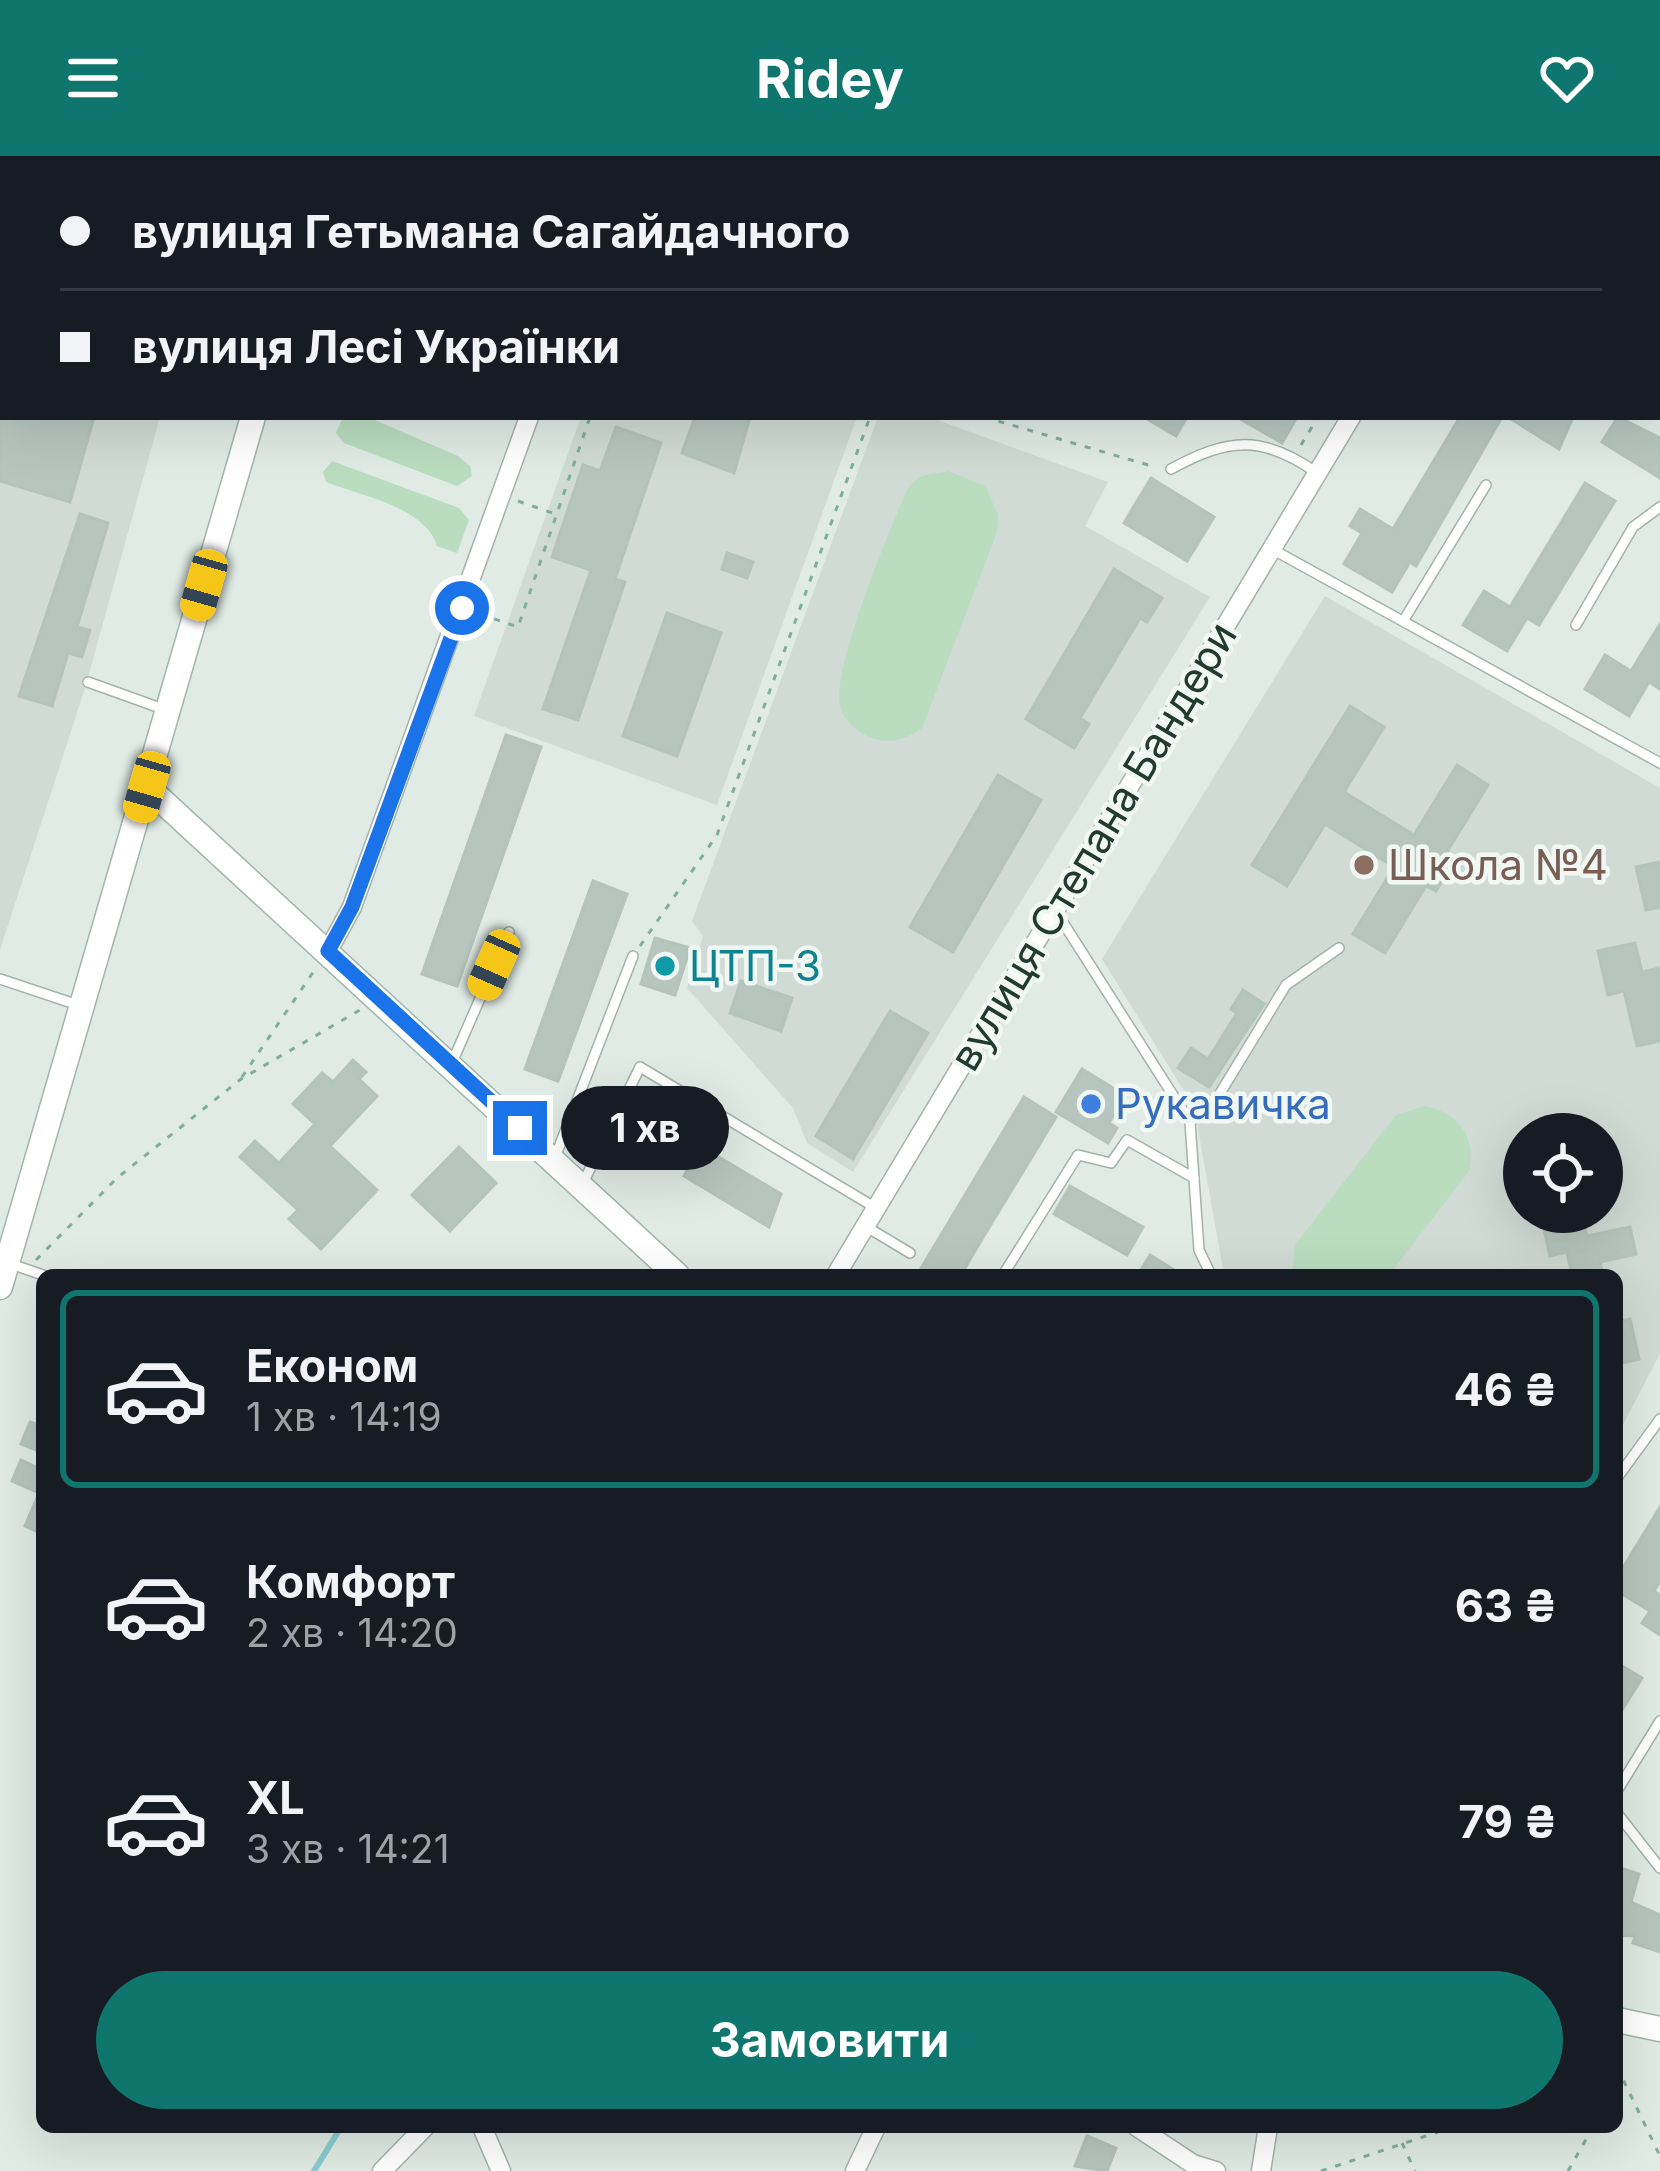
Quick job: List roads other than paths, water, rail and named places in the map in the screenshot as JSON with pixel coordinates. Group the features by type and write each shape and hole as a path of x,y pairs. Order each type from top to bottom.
{"main road":[{"path":"12,1273 81,1006 252,420"},
{"path":"147,787 671,1269"},
{"path":"1623,2021 1660,2029"}],"street":[{"path":"328,951 352,907 528,420"},
{"name":"вулиця Степана Бандери","path":"840,1269 1057,914 1349,420"},
{"path":"382,2171 418,2133"},
{"path":"485,2133 501,2171"},
{"path":"855,2171 873,2133"},
{"path":"1146,2133 1193,2164 1216,2171"},
{"path":"1261,2171 1267,2133"}],"lane":[{"path":"1171,469 1226,443 1262,445 1294,457 1317,473"},
{"path":"1405,618 1486,485"},
{"path":"1576,625 1633,527 1660,507"},
{"path":"1270,548 1405,618 1660,763"},
{"path":"88,682 168,710"},
{"path":"1057,914 1190,1122 1199,1250 1208,1269"},
{"path":"451,1065 509,932"},
{"path":"1190,1122 1219,1095 1286,985 1339,948"},
{"path":"554,1160 634,956"},
{"path":"0,979 81,1006"},
{"path":"582,1185 640,1066 876,1208"},
{"path":"1007,1269 1078,1155 1112,1163 1127,1140 1194,1178"},
{"path":"865,1226 910,1253"},
{"path":"1623,1470 1660,1419"},
{"path":"1623,1781 1660,1721"},
{"path":"1623,1821 1660,1868"}],"waterway":[{"path":"314,2171 337,2133"}],"place":[{"name":"Школа №4","path":"1364,865"},
{"name":"ЦТП-3","path":"665,966"},
{"name":"Рукавичка","path":"1091,1104"}]}
